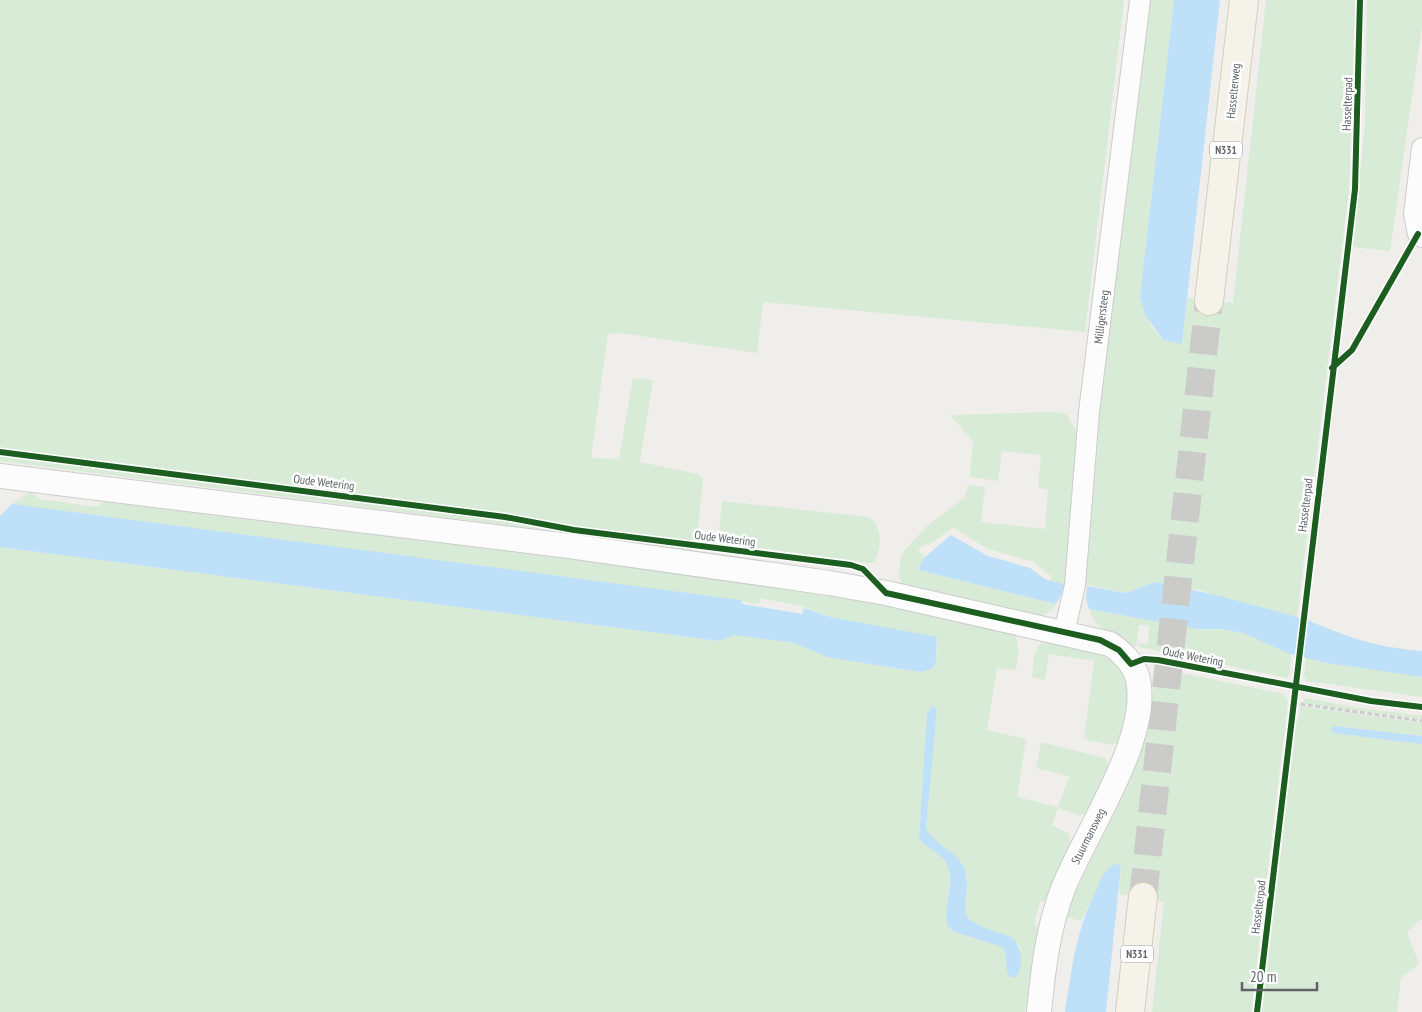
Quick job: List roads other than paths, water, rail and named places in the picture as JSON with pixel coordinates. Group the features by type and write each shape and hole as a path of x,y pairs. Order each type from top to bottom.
{"main road":[{"name":"Hasselterweg","path":"1209,301 1244,0"},
{"name":"N331","path":"1130,1012 1143,897"}],"street":[{"name":"Milligersteeg","path":"1064,633 1075,585 1088,412 1140,0"},
{"path":"1422,148 1414,214 1418,234 1422,237"},
{"path":"0,476 570,546 829,583 886,593 1064,633"},
{"name":"Stuurmansweg","path":"1039,1012 1048,948 1062,890 1106,801 1126,754 1138,706 1139,686 1137,674 1119,650 1110,644 1064,633"}],"water":[{"path":"1174,0 1220,0 1182,344 1163,340 1145,314 1140,297"},
{"path":"12,504 741,600 742,604 802,614 804,608 830,617 937,637 936,661 932,669 920,672 827,657 794,643 734,635 719,641 0,547 0,516"},
{"path":"951,535 988,556 1030,568 1045,579 1067,585 1056,604 918,570 924,558"},
{"path":"1155,582 1297,617 1368,642 1422,651 1422,677 1327,663 1290,654 1243,633 1221,629 1197,629 1089,609 1086,599 1087,586 1126,593"},
{"path":"932,706 937,709 926,828 933,838 962,864 967,880 965,910 970,920 985,928 1013,938 1016,942 1020,952 1021,963 1015,978 1010,977 1008,973 1002,947 955,932 948,927 946,911 950,885 949,868 942,858 919,838 927,714"},
{"path":"1334,726 1422,736 1422,744 1333,733 1331,729"},
{"path":"1115,864 1121,865 1106,1012 1065,1012 1079,934 1084,919 1102,878 1106,871"}],"tunnel":[{"path":"1143,897 1209,301"}]}
